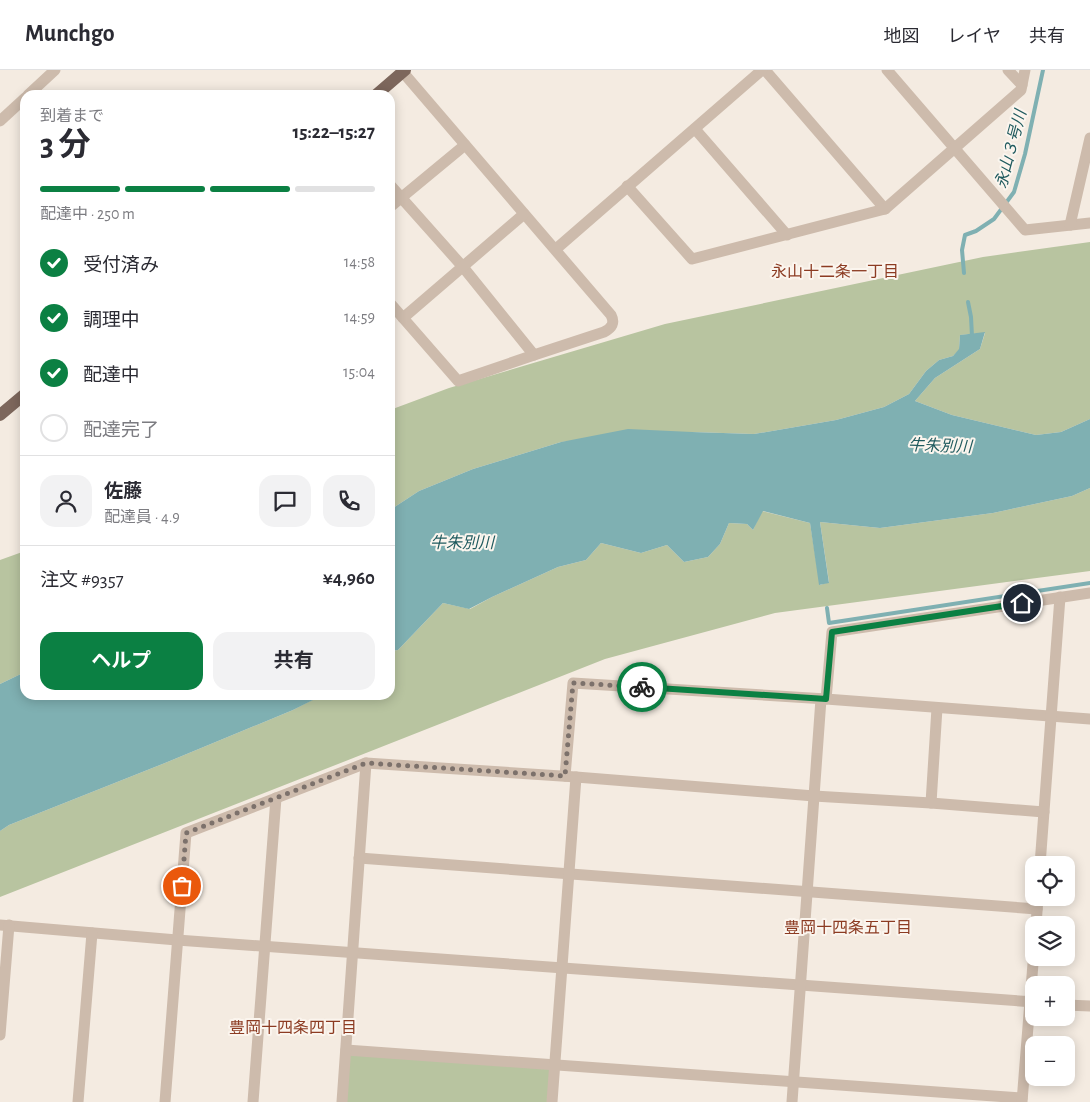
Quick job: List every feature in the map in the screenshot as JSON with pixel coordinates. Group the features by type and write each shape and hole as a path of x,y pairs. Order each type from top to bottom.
{"main road":[{"path":"382,90 403,71"},
{"path":"0,415 20,398"}],"street":[{"path":"34,90 56,70"},
{"path":"556,250 627,186 763,70 884,209"},
{"path":"887,70 1025,230 1090,223"},
{"path":"1008,70 1022,85"},
{"path":"627,186 692,259 884,209 1021,90 1025,70"},
{"path":"395,309 458,381 604,332 612,327 613,322 611,315 403,71"},
{"path":"0,121 20,103"},
{"path":"695,128 787,235"},
{"path":"1070,225 1090,138"},
{"path":"395,203 465,145"},
{"path":"395,191 463,267 534,355"},
{"path":"403,318 524,214"},
{"path":"792,1102 814,796 823,699 832,632 1090,593"},
{"path":"1041,856 1060,597"},
{"path":"552,1102 569,873 573,683 1090,719"},
{"path":"931,803 937,708"},
{"path":"165,1102 186,833 366,763 571,776 814,796 1044,812"},
{"path":"342,1102 366,763"},
{"path":"253,1102 276,798"},
{"path":"359,858 806,891 1025,902"},
{"path":"0,1035 4,925 177,940 1025,1002"},
{"path":"78,1102 92,933"},
{"path":"1075,1005 1090,1006"},
{"path":"346,1050 1022,1100 1030,1026"}],"green space":[{"path":"1090,242 1090,419 1061,432 1036,435 952,415 915,401 935,378 980,349 985,333 960,335 959,350 953,356 939,360 926,371 909,394 884,407 836,420 754,434 692,432 561,442 473,469 419,491 395,507 395,408 449,388 665,324 983,257"},
{"path":"1090,488 1090,571 775,613 605,659 0,897 0,831 9,825 165,763 293,710 312,700 395,700 395,650 398,650 443,603 470,609 558,567 586,560 601,543 641,553 667,545 684,562 708,557 720,544 729,523 747,524 753,530 762,511 810,523 820,585 829,582 820,522 880,528 993,513 1072,496"},
{"path":"20,553 20,674 0,684 0,560"},
{"path":"346,1050 555,1064 552,1102 342,1102"}],"water":[{"name":"牛朱別川","path":"985,332 980,349 935,378 915,401 952,415 1036,435 1061,432 1090,419 1090,488 1072,496 993,513 880,528 820,522 829,583 819,585 810,523 763,511 753,530 747,524 729,523 720,544 708,557 684,562 667,545 641,553 601,543 586,560 558,567 469,609 443,603 398,650 395,650 395,507 419,491 473,469 561,442 628,429 754,434 836,420 884,407 909,394 926,371 939,360 953,356 959,349 960,335"},
{"path":"20,674 20,700 313,700 165,763 9,825 0,831 0,684"}],"waterway":[{"name":"永山３号川","path":"964,273 962,250 965,235 976,231 994,219 1014,192 1025,154 1043,70"},
{"name":"永山３号川","path":"968,302 972,336"},
{"path":"827,608 829,623 1090,583"}],"way so far":[{"path":"182,886 186,833 366,763 565,776 573,683 642,687"}],"district":[{"name":"永山十二条一丁目","path":"835,271"},
{"name":"豊岡十四条五丁目","path":"848,927"},
{"name":"豊岡十四条四丁目","path":"293,1027"}],"route":[{"path":"642,687 826,699 832,632 1022,603"}]}
